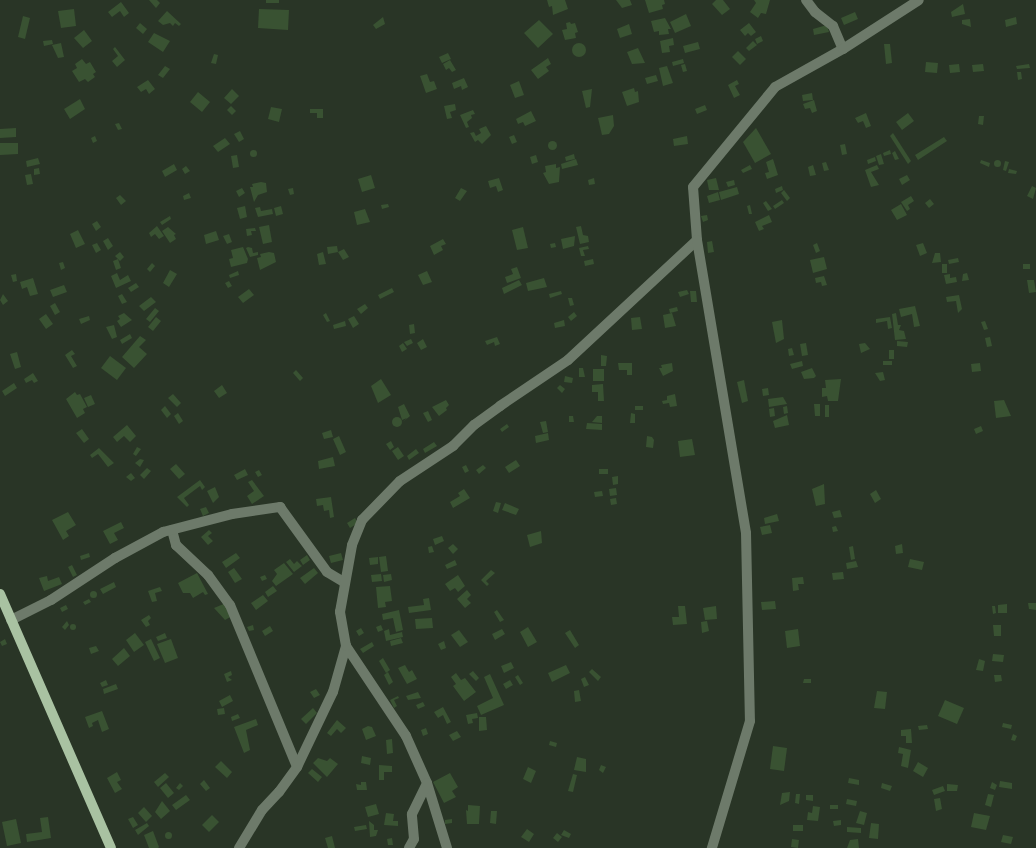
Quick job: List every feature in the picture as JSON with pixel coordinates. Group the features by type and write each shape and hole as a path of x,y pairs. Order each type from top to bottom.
{"main road":[{"path":"0,594 47,698 111,848"}],"street":[{"path":"806,0 814,12 833,26 843,49"},
{"path":"712,848 750,721 747,548 745,525 697,240 693,186 775,87 843,49 920,0"},
{"path":"447,848 427,783 406,736 346,646 340,612 352,546 362,520 400,481 453,446 474,425 568,360 697,240"},
{"path":"11,620 51,600 115,558 172,530 232,514 280,507 327,572 345,583"},
{"path":"172,530 176,544 208,575 230,606 297,767"},
{"path":"239,848 262,810 279,792 297,767 333,692 346,646"},
{"path":"409,848 414,839 412,814 427,783"}],"building":[{"path":"149,0 157,0 160,3 156,8"},
{"path":"266,0 279,0 279,3 266,3"},
{"path":"547,0 565,0 568,9 553,15 552,6 549,7"},
{"path":"616,0 630,0 632,5 622,8"},
{"path":"645,0 664,0 665,4 662,5 663,9 649,13"},
{"path":"716,0 723,0 730,9 722,15 712,4"},
{"path":"754,0 770,0 766,14 761,13 758,18 750,12 756,3"},
{"path":"121,2 129,13 124,17 120,11 112,17 108,12"},
{"path":"963,4 965,14 952,17 951,12"},
{"path":"74,9 76,26 61,28 58,11"},
{"path":"259,9 289,10 288,30 258,28"},
{"path":"167,11 181,24 179,26 175,23 173,26 170,23 163,25 158,21"},
{"path":"855,12 858,19 844,25 841,18"},
{"path":"686,14 691,26 675,33 670,22"},
{"path":"23,16 30,18 25,39 18,37"},
{"path":"383,17 385,24 376,29 373,25"},
{"path":"1016,17 1017,24 1006,27 1005,20"},
{"path":"665,18 671,29 668,29 669,34 659,35 659,31 654,32 651,21"},
{"path":"970,19 971,27 962,24 962,20"},
{"path":"539,20 553,34 538,48 524,33"},
{"path":"570,22 571,24 575,23 578,32 575,33 576,38 565,40 562,30 567,29 566,23"},
{"path":"140,23 147,29 143,34 136,28"},
{"path":"749,23 756,32 751,36 748,33 745,36 740,30"},
{"path":"629,24 632,34 620,38 617,29"},
{"path":"827,25 829,32 814,35 813,29"},
{"path":"84,30 92,41 83,48 74,38"},
{"path":"154,33 170,41 163,52 148,42"},
{"path":"761,36 763,41 757,44 755,39"},
{"path":"673,38 674,45 669,46 670,52 662,53 660,41"},
{"path":"52,40 53,44 44,46 43,41"},
{"path":"753,41 757,45 749,51 746,48"},
{"path":"698,42 700,49 685,53 683,46"},
{"path":"61,43 64,57 58,58 52,45"},
{"path":"579,43 584,45 586,50 584,55 579,57 574,55 572,50 574,45"},
{"path":"884,44 890,44 892,63 886,64"},
{"path":"115,47 125,60 117,67 112,61 118,56 113,49"},
{"path":"638,48 645,63 632,64 627,52"},
{"path":"738,51 746,59 740,65 732,57"},
{"path":"448,53 451,59 442,63 439,57"},
{"path":"214,54 218,55 216,64 211,63"},
{"path":"548,58 551,64 546,67 549,71 538,79 531,70"},
{"path":"82,59 86,64 90,62 96,72 93,74 95,77 88,82 85,79 79,82 72,71 77,68 75,64"},
{"path":"683,59 684,63 673,66 672,62"},
{"path":"450,60 456,70 452,72 449,68 446,70 443,64"},
{"path":"926,62 938,63 937,73 925,72"},
{"path":"685,64 687,71 683,72 681,65"},
{"path":"959,64 960,72 950,73 949,65"},
{"path":"983,64 984,71 973,72 972,65"},
{"path":"1029,64 1030,68 1017,69 1016,66"},
{"path":"165,66 170,69 163,78 158,75"},
{"path":"667,66 673,83 663,86 659,68"},
{"path":"1017,72 1021,72 1022,79 1018,80"},
{"path":"427,74 430,82 434,81 437,89 426,93 420,76"},
{"path":"656,75 658,81 647,84 645,78"},
{"path":"464,78 468,87 462,90 461,86 454,89 452,83"},
{"path":"148,80 155,89 149,94 146,89 141,92 137,87"},
{"path":"737,80 739,84 735,86 740,95 734,98 728,85"},
{"path":"519,81 524,95 515,98 510,85"},
{"path":"634,88 635,92 638,91 639,102 627,106 622,92"},
{"path":"232,89 239,96 231,104 224,98"},
{"path":"592,89 590,107 586,108 582,91"},
{"path":"198,92 210,102 202,112 190,102"},
{"path":"812,93 813,100 803,101 802,95"},
{"path":"80,99 85,109 70,119 64,109"},
{"path":"814,100 817,111 812,113 810,108 805,109 803,104"},
{"path":"455,104 456,110 450,112 452,118 447,119 444,106"},
{"path":"705,105 707,110 697,114 695,109"},
{"path":"231,106 236,111 232,115 227,110"},
{"path":"271,107 282,109 279,122 268,119"},
{"path":"310,109 323,109 323,118 317,118 317,113 310,113"},
{"path":"473,110 475,114 471,115 472,118 467,122 469,127 466,128 460,115"},
{"path":"531,111 536,121 525,126 523,122 518,124 516,119"},
{"path":"866,113 871,126 866,128 863,121 858,123 855,118"},
{"path":"908,113 914,121 902,130 896,122"},
{"path":"613,115 614,126 609,134 602,135 598,118"},
{"path":"979,116 984,116 983,125 978,124"},
{"path":"119,123 122,129 118,130 115,124"},
{"path":"486,126 491,135 482,144 478,140 475,142 470,133 474,132 476,136 481,133 479,129"},
{"path":"16,128 16,137 0,138 0,129"},
{"path":"756,128 771,154 755,163 743,142"},
{"path":"240,131 244,139 239,142 234,134"},
{"path":"893,133 911,161 908,164 890,136"},
{"path":"514,135 517,142 512,144 509,137"},
{"path":"95,136 97,141 93,143 91,138"},
{"path":"687,136 688,144 674,146 673,139"},
{"path":"944,137 947,141 918,160 915,155"},
{"path":"225,138 230,144 218,152 213,146"},
{"path":"550,141 554,141 556,145 554,149 550,149 548,147 548,143"},
{"path":"0,143 18,143 18,154 0,155"},
{"path":"845,144 847,154 842,155 840,145"},
{"path":"253,150 256,153 253,156 250,153"},
{"path":"890,150 891,154 884,156 883,153"},
{"path":"895,151 899,159 895,160 892,153"},
{"path":"574,154 575,159 566,161 565,157"},
{"path":"881,154 884,164 879,165 876,156"},
{"path":"237,155 239,167 233,168 231,156"},
{"path":"536,155 538,162 532,164 530,157"},
{"path":"875,157 876,161 868,164 867,160"},
{"path":"38,158 40,164 27,167 26,161"},
{"path":"576,159 578,165 562,169 561,164"},
{"path":"773,159 778,175 767,179 765,173 769,172 766,162"},
{"path":"997,159 1000,160 1000,166 997,167 994,166 993,163 994,160"},
{"path":"981,160 990,163 989,167 980,163"},
{"path":"1005,161 1009,162 1006,171 1003,170"},
{"path":"826,162 829,170 824,171 822,163"},
{"path":"174,164 177,170 165,177 162,171"},
{"path":"556,164 556,168 560,167 559,182 549,184 543,173 546,172 545,166"},
{"path":"750,165 752,169 743,173 741,170"},
{"path":"813,165 816,175 810,176 808,167"},
{"path":"877,165 879,169 871,172 879,185 871,187 865,170"},
{"path":"186,166 190,171 185,174 182,169"},
{"path":"39,168 40,174 34,175 34,169"},
{"path":"1009,169 1017,171 1016,174 1008,173"},
{"path":"31,174 33,184 27,185 25,175"},
{"path":"371,175 375,188 362,192 358,179"},
{"path":"907,175 910,180 902,185 899,179"},
{"path":"499,178 503,190 498,192 496,186 490,188 488,181"},
{"path":"594,178 595,184 589,185 588,180"},
{"path":"716,178 719,190 709,190 707,180"},
{"path":"734,180 735,185 728,187 726,182"},
{"path":"261,182 266,183 267,192 258,195 254,202 250,187 253,187 252,184"},
{"path":"782,186 783,190 776,193 775,189"},
{"path":"1032,186 1036,188 1033,199 1027,196"},
{"path":"737,187 739,194 721,200 719,192"},
{"path":"242,188 245,193 239,197 236,191"},
{"path":"293,188 294,194 290,195 288,189"},
{"path":"461,188 467,191 460,201 455,198"},
{"path":"784,190 790,198 787,201 781,193"},
{"path":"718,192 720,200 709,203 707,196"},
{"path":"189,193 191,198 184,200 183,196"},
{"path":"120,195 126,201 121,205 116,198"},
{"path":"911,196 914,201 908,205 910,209 907,211 901,202"},
{"path":"930,199 934,204 929,208 925,203"},
{"path":"782,200 784,203 775,209 773,206"},
{"path":"766,201 772,209 768,211 763,203"},
{"path":"388,204 389,207 382,209 381,205"},
{"path":"901,204 907,215 897,220 891,210"},
{"path":"750,205 752,214 749,214 747,206"},
{"path":"245,206 247,217 240,219 237,208"},
{"path":"281,206 283,214 276,216 274,208"},
{"path":"260,207 261,211 272,209 273,214 258,217 255,208"},
{"path":"365,209 370,222 357,225 354,212"},
{"path":"707,215 708,220 703,222 701,216"},
{"path":"769,215 772,222 762,226 764,229 759,231 755,222"},
{"path":"170,216 171,219 162,225 160,222"},
{"path":"97,221 101,227 96,231 92,224"},
{"path":"269,225 272,242 263,244 259,227"},
{"path":"157,226 164,236 159,239 155,234 151,237 149,233"},
{"path":"581,226 583,235 588,236 589,242 580,244 576,227"},
{"path":"168,227 176,234 174,235 176,239 170,243 162,231"},
{"path":"523,227 528,248 517,250 512,230"},
{"path":"255,228 256,231 251,231 252,235 247,236 246,229"},
{"path":"78,230 85,244 76,248 70,234"},
{"path":"216,231 219,240 206,244 204,235"},
{"path":"229,234 232,242 227,244 223,236"},
{"path":"575,236 574,246 563,249 561,239"},
{"path":"108,238 113,246 108,250 103,241"},
{"path":"443,239 446,244 441,246 443,250 434,255 430,246"},
{"path":"712,241 714,252 708,253 707,242"},
{"path":"97,243 101,250 96,253 92,245"},
{"path":"555,243 556,247 551,248 550,244"},
{"path":"817,243 820,251 816,253 813,245"},
{"path":"923,243 927,253 920,256 916,245"},
{"path":"337,246 338,252 328,254 327,247"},
{"path":"588,246 589,249 583,250 585,256 581,256 579,248"},
{"path":"243,247 248,259 247,263 231,267 229,259 233,258 231,250"},
{"path":"246,248 252,248 253,253 258,252 258,255 250,257"},
{"path":"344,249 349,257 343,260 338,252"},
{"path":"120,252 124,257 120,261 115,256"},
{"path":"269,252 274,253 276,262 260,270 257,258 261,257 260,254"},
{"path":"323,252 326,264 319,265 317,254"},
{"path":"935,253 940,253 941,262 932,263"},
{"path":"824,257 827,269 813,273 810,260"},
{"path":"958,258 959,262 949,264 948,260"},
{"path":"118,259 121,268 116,270 113,261"},
{"path":"593,259 594,264 585,266 584,261"},
{"path":"63,262 65,268 61,270 59,263"},
{"path":"152,263 155,266 150,272 147,269"},
{"path":"942,264 947,264 947,273 942,273"},
{"path":"1023,264 1030,264 1030,269 1023,269"},
{"path":"517,267 521,278 507,283 505,277 513,274 511,269"},
{"path":"170,270 177,274 169,287 163,283"},
{"path":"238,271 239,275 230,278 229,275"},
{"path":"427,271 432,282 423,285 418,275"},
{"path":"117,273 120,280 128,275 131,281 116,288 111,276"},
{"path":"967,273 969,280 962,281 963,274"},
{"path":"16,274 17,281 13,282 11,275"},
{"path":"950,274 950,278 956,277 957,282 946,284 944,275"},
{"path":"824,276 827,285 822,286 821,282 816,283 815,278"},
{"path":"33,278 38,294 30,296 27,287 22,289 20,282"},
{"path":"544,278 547,287 528,291 526,283"},
{"path":"519,280 522,285 504,294 502,288"},
{"path":"1027,280 1034,280 1036,292 1029,293"},
{"path":"229,281 232,286 228,288 225,283"},
{"path":"136,283 139,287 131,292 128,288"},
{"path":"64,285 67,292 53,297 50,290"},
{"path":"392,288 394,292 380,299 378,295"},
{"path":"249,289 254,295 243,303 238,297"},
{"path":"687,290 689,294 680,297 678,292"},
{"path":"561,291 562,294 550,298 549,294"},
{"path":"690,291 696,291 697,302 691,302"},
{"path":"3,294 8,301 3,305 0,300"},
{"path":"122,294 127,302 122,304 118,296"},
{"path":"959,295 962,309 958,313 956,301 947,302 946,297"},
{"path":"151,297 156,302 144,311 139,306"},
{"path":"568,298 572,298 574,305 570,306"},
{"path":"55,303 60,312 55,315 50,306"},
{"path":"365,304 368,308 361,314 357,309"},
{"path":"915,306 920,326 914,327 912,314 901,317 899,309"},
{"path":"677,307 678,311 670,313 669,309"},
{"path":"155,308 159,311 150,322 146,319"},
{"path":"574,312 577,316 571,321 568,317"},
{"path":"124,313 132,320 121,327 117,321 120,319 118,316"},
{"path":"326,313 330,321 327,322 323,315"},
{"path":"672,313 676,326 665,328 663,315"},
{"path":"896,313 898,325 901,325 899,330 904,331 906,339 895,340 892,314"},
{"path":"46,314 53,324 46,329 39,319"},
{"path":"89,316 90,320 81,324 79,319"},
{"path":"354,316 359,324 353,328 348,319"},
{"path":"156,317 161,321 153,331 148,327"},
{"path":"640,317 642,329 632,330 631,318"},
{"path":"890,317 892,328 888,329 887,321 876,323 876,319"},
{"path":"564,320 565,326 555,328 554,323"},
{"path":"782,320 784,339 776,343 772,322"},
{"path":"345,321 346,326 334,329 333,325"},
{"path":"985,321 988,329 984,330 981,322"},
{"path":"414,324 415,333 410,334 409,325"},
{"path":"114,325 117,337 112,339 106,327"},
{"path":"130,334 132,338 122,344 120,340"},
{"path":"140,336 146,340 139,347 147,354 134,368 122,357"},
{"path":"497,337 500,344 495,346 494,342 487,345 485,341"},
{"path":"990,337 992,346 987,347 985,338"},
{"path":"411,339 413,343 407,346 404,342"},
{"path":"423,339 427,347 421,350 417,343"},
{"path":"897,341 908,342 907,347 897,346"},
{"path":"403,343 407,349 402,352 399,346"},
{"path":"806,343 808,355 802,356 800,344"},
{"path":"865,343 870,349 861,353 859,344"},
{"path":"792,348 794,355 789,356 788,349"},
{"path":"72,350 75,354 71,356 77,366 73,368 65,355"},
{"path":"889,350 894,350 894,359 889,359"},
{"path":"17,352 21,367 15,369 10,354"},
{"path":"601,355 607,356 606,366 601,366"},
{"path":"110,356 126,368 117,380 101,368"},
{"path":"802,361 803,366 792,369 790,364"},
{"path":"883,361 892,361 892,365 883,365"},
{"path":"618,363 632,363 632,375 627,375 627,370 619,370"},
{"path":"672,363 673,371 663,376 659,368 662,368 661,365"},
{"path":"980,363 981,371 972,372 971,364"},
{"path":"579,368 583,368 585,377 579,377"},
{"path":"812,368 816,376 814,378 804,379 801,372"},
{"path":"593,369 604,369 604,381 593,381"},
{"path":"296,370 303,378 300,381 293,373"},
{"path":"883,372 885,380 880,381 875,373"},
{"path":"33,373 38,381 34,383 32,380 26,383 24,379"},
{"path":"565,376 573,378 572,383 564,382"},
{"path":"381,379 391,395 378,403 371,386"},
{"path":"841,379 838,401 828,401 827,396 822,397 822,388 826,388 825,380"},
{"path":"744,380 748,401 742,403 737,382"},
{"path":"14,383 17,388 5,396 2,391"},
{"path":"603,384 604,401 598,401 598,392 592,392 592,385"},
{"path":"222,385 227,393 219,398 214,391"},
{"path":"560,385 565,389 562,393 557,388"},
{"path":"768,388 769,395 763,396 762,389"},
{"path":"75,392 77,395 80,394 87,407 83,409 85,413 77,418 66,399"},
{"path":"173,394 181,403 177,407 168,398"},
{"path":"675,394 677,406 670,407 669,403 663,404 662,401 667,400 667,396"},
{"path":"91,395 95,404 88,407 84,398"},
{"path":"783,397 787,404 769,407 768,399"},
{"path":"446,400 449,405 446,408 447,410 439,416 432,407"},
{"path":"1004,400 1011,416 996,418 994,401"},
{"path":"404,404 410,416 403,422 407,418 402,420 398,407"},
{"path":"814,404 820,404 820,416 815,416"},
{"path":"825,405 829,405 829,417 825,417"},
{"path":"165,406 171,414 167,418 161,410"},
{"path":"635,406 643,406 643,410 635,410"},
{"path":"787,406 788,413 784,414 783,407"},
{"path":"774,408 775,416 770,417 769,409"},
{"path":"428,411 432,420 428,422 423,413"},
{"path":"178,413 183,421 179,424 174,416"},
{"path":"631,413 635,414 635,423 630,423"},
{"path":"787,415 789,425 775,428 773,421"},
{"path":"569,416 573,416 574,422 569,422"},
{"path":"597,416 602,416 602,423 592,422"},
{"path":"397,417 402,422 397,427 392,422"},
{"path":"546,421 548,432 543,433 540,422"},
{"path":"587,423 602,424 602,430 586,429"},
{"path":"507,424 509,427 502,432 500,429"},
{"path":"127,425 136,436 130,442 124,436 117,442 113,437"},
{"path":"981,426 983,431 976,434 974,429"},
{"path":"82,429 89,439 84,443 76,433"},
{"path":"331,430 333,437 324,439 322,433"},
{"path":"548,433 549,440 536,443 535,436"},
{"path":"339,436 346,452 340,455 333,439"},
{"path":"647,436 652,437 654,440 653,448 646,447"},
{"path":"692,439 695,455 680,457 678,441"},
{"path":"391,441 394,447 390,450 386,444"},
{"path":"434,442 437,446 425,453 423,449"},
{"path":"137,447 141,449 136,456 133,454"},
{"path":"398,447 404,456 398,460 392,451"},
{"path":"99,448 114,463 108,467 98,454 92,458 90,455"},
{"path":"416,449 419,453 409,460 407,456"},
{"path":"333,457 335,466 319,469 318,461"},
{"path":"140,459 144,460 140,467 135,463"},
{"path":"516,460 520,466 509,473 505,467"},
{"path":"176,464 185,474 179,479 170,469"},
{"path":"466,465 469,471 465,473 462,467"},
{"path":"483,465 486,468 479,474 476,470"},
{"path":"147,468 151,471 144,479 140,475"},
{"path":"245,469 248,475 237,480 234,475"},
{"path":"599,469 608,469 608,474 599,474"},
{"path":"259,470 262,475 258,477 255,472"},
{"path":"131,473 135,478 131,481 126,477"},
{"path":"618,476 618,484 613,485 612,477"},
{"path":"200,480 205,487 202,490 200,486 184,498 189,505 187,507 177,497"},
{"path":"252,480 264,496 252,504 247,496 254,491 248,482"},
{"path":"824,484 825,504 816,506 812,489"},
{"path":"215,487 219,497 213,503 207,491"},
{"path":"616,488 617,495 610,496 609,489"},
{"path":"464,489 470,498 453,508 450,502 460,496 458,493"},
{"path":"876,490 881,499 875,503 870,494"},
{"path":"602,491 603,496 595,497 594,492"},
{"path":"331,497 334,517 330,518 329,510 324,511 323,505 317,506 316,499"},
{"path":"616,498 617,504 611,505 610,499"},
{"path":"496,502 501,503 498,513 493,511"},
{"path":"505,503 519,509 516,515 502,510"},
{"path":"206,507 209,513 203,516 200,509"},
{"path":"840,510 842,517 834,518 832,512"},
{"path":"68,512 76,525 66,531 69,536 63,540 52,520"},
{"path":"777,514 779,521 765,524 764,518"},
{"path":"355,518 358,523 350,528 347,523"},
{"path":"121,522 124,528 114,533 118,540 110,544 103,531"},
{"path":"770,525 772,533 762,535 760,527"},
{"path":"836,526 838,531 833,532 832,527"},
{"path":"209,530 212,533 208,536 213,541 208,545 201,537"},
{"path":"541,531 542,543 530,547 527,535"},
{"path":"442,536 444,541 435,545 433,539"},
{"path":"453,544 458,549 453,554 448,548"},
{"path":"902,544 903,553 896,554 895,546"},
{"path":"432,546 434,552 429,553 428,547"},
{"path":"853,546 855,559 851,560 849,547"},
{"path":"89,553 90,557 81,560 80,556"},
{"path":"236,553 240,558 226,568 222,562"},
{"path":"341,553 343,560 331,563 329,556"},
{"path":"307,555 310,560 303,565 300,560"},
{"path":"386,556 388,571 381,572 379,557"},
{"path":"378,557 378,564 370,565 369,558"},
{"path":"290,559 294,564 297,561 302,566 294,572 286,562"},
{"path":"910,559 924,562 922,570 908,567"},
{"path":"455,560 457,565 447,569 445,565"},
{"path":"856,561 858,567 847,569 846,563"},
{"path":"284,563 293,574 276,586 272,581 277,574 274,570"},
{"path":"72,565 77,575 73,577 68,567"},
{"path":"234,568 242,579 235,583 228,572"},
{"path":"314,568 318,573 305,584 300,578"},
{"path":"491,570 495,573 486,581 489,584 487,586 481,580"},
{"path":"843,572 844,579 833,580 832,573"},
{"path":"197,573 208,594 205,595 203,592 193,598 190,593 183,593 178,583"},
{"path":"381,574 382,581 372,582 371,575"},
{"path":"391,574 392,580 384,582 383,575"},
{"path":"265,575 267,579 262,581 260,577"},
{"path":"458,575 465,586 458,592 455,588 450,591 445,584"},
{"path":"47,576 48,581 59,577 62,584 44,591 39,578"},
{"path":"803,577 804,584 798,584 799,590 793,591 792,578"},
{"path":"114,582 116,587 103,594 100,589"},
{"path":"273,586 277,591 268,597 265,592"},
{"path":"390,586 392,601 385,602 386,607 378,608 376,587"},
{"path":"160,587 162,591 155,593 157,601 152,602 148,591"},
{"path":"467,590 471,595 467,599 471,603 465,608 457,599"},
{"path":"93,591 96,594 93,597 90,594"},
{"path":"263,595 268,601 256,610 251,603"},
{"path":"429,598 431,610 409,613 408,607 424,605 423,599"},
{"path":"89,599 91,602 85,605 83,602"},
{"path":"775,601 776,609 762,610 761,602"},
{"path":"226,603 232,616 225,620 214,608"},
{"path":"1028,603 1036,603 1036,610 1029,609"},
{"path":"1007,604 1007,613 998,613 998,605"},
{"path":"66,605 68,609 62,612 60,608"},
{"path":"678,606 685,606 687,624 673,625 672,617 679,617"},
{"path":"716,606 717,619 705,620 703,608"},
{"path":"992,606 995,606 996,613 993,614"},
{"path":"399,610 403,630 396,632 393,618 383,620 382,614"},
{"path":"497,610 504,620 500,622 494,612"},
{"path":"149,615 151,618 148,621 150,625 146,627 141,620"},
{"path":"432,618 433,628 416,629 415,619"},
{"path":"67,621 69,625 65,630 62,627"},
{"path":"707,621 709,631 702,633 701,622"},
{"path":"73,624 76,627 73,630 70,627"},
{"path":"253,625 254,630 249,631 247,627"},
{"path":"381,625 383,630 378,632 376,627"},
{"path":"993,625 1001,625 1001,636 994,636"},
{"path":"270,626 273,631 265,636 262,631"},
{"path":"528,627 537,642 528,647 520,632"},
{"path":"361,628 364,633 359,636 356,631"},
{"path":"389,629 390,635 402,632 403,637 386,641 384,631"},
{"path":"502,629 505,634 495,640 492,634"},
{"path":"798,629 800,646 787,648 785,631"},
{"path":"459,630 468,642 460,647 451,635"},
{"path":"570,630 579,645 575,648 565,633"},
{"path":"135,633 144,645 134,652 126,640"},
{"path":"165,633 167,638 158,641 156,637"},
{"path":"401,638 403,643 391,646 390,641"},
{"path":"5,639 7,644 2,646 0,642"},
{"path":"151,639 160,658 154,661 145,642"},
{"path":"171,639 178,658 165,663 157,644"},
{"path":"444,641 446,648 441,650 438,644"},
{"path":"372,642 374,646 363,653 360,649"},
{"path":"96,646 99,651 91,654 89,648"},
{"path":"124,648 130,656 118,666 112,659"},
{"path":"993,654 1004,655 1003,662 992,661"},
{"path":"383,658 390,670 386,673 379,661"},
{"path":"979,659 985,661 983,671 976,670"},
{"path":"511,662 514,668 504,673 501,666"},
{"path":"405,665 409,672 412,670 417,679 407,684 398,668"},
{"path":"566,665 570,673 552,682 548,673"},
{"path":"592,669 601,677 598,681 589,672"},
{"path":"231,671 232,675 228,677 232,680 227,682 224,674"},
{"path":"473,671 479,678 476,681 469,674"},
{"path":"388,672 393,682 389,685 384,675"},
{"path":"456,673 461,680 465,678 476,692 464,701 453,686 456,684 451,677"},
{"path":"490,674 504,705 481,715 477,706 493,698 484,677"},
{"path":"518,675 523,683 520,685 515,677"},
{"path":"994,675 1001,675 1002,681 995,682"},
{"path":"585,677 589,685 584,687 581,679"},
{"path":"804,679 811,679 811,683 803,683"},
{"path":"106,680 108,685 102,687 100,683"},
{"path":"510,680 513,685 506,689 503,684"},
{"path":"116,684 118,689 104,694 103,689"},
{"path":"316,689 320,695 314,698 310,692"},
{"path":"579,690 581,701 575,702 574,691"},
{"path":"877,691 887,692 885,709 874,708"},
{"path":"418,692 421,698 408,700 406,696"},
{"path":"230,695 233,701 222,707 219,701"},
{"path":"398,696 399,698 394,700 397,706 394,708 390,700"},
{"path":"945,700 964,708 957,724 938,716"},
{"path":"423,702 425,706 418,709 416,705"},
{"path":"443,707 451,722 447,724 443,715 438,718 434,712"},
{"path":"224,708 225,714 218,715 217,709"},
{"path":"313,708 317,713 306,724 301,719"},
{"path":"102,711 109,729 102,732 98,720 92,723 93,726 89,728 85,717"},
{"path":"477,713 478,718 472,719 473,723 468,724 466,715"},
{"path":"238,714 240,718 232,721 231,717"},
{"path":"479,717 486,717 487,730 479,731"},
{"path":"256,719 258,725 246,730 250,750 244,753 234,727"},
{"path":"337,720 346,728 341,733 337,729 331,736 327,733"},
{"path":"1003,723 1012,725 1011,729 1002,727"},
{"path":"927,725 928,729 919,730 918,726"},
{"path":"368,726 372,727 376,736 366,740 362,729"},
{"path":"426,728 428,734 423,736 421,730"},
{"path":"911,729 912,743 906,743 906,736 901,736 901,730"},
{"path":"457,731 461,737 453,741 449,735"},
{"path":"1013,734 1017,736 1015,741 1011,740"},
{"path":"392,739 393,753 387,754 386,740"},
{"path":"550,741 557,743 556,747 549,745"},
{"path":"773,746 787,748 784,771 770,769"},
{"path":"899,747 911,750 908,768 901,766 903,754 898,753"},
{"path":"362,756 371,758 370,765 361,763"},
{"path":"577,757 586,759 586,772 574,770"},
{"path":"318,758 327,761 330,758 338,764 327,777 313,763"},
{"path":"221,761 232,772 227,778 215,767"},
{"path":"918,762 928,768 923,777 913,771"},
{"path":"379,765 392,766 392,772 384,772 384,780 379,780"},
{"path":"601,765 606,767 603,773 599,770"},
{"path":"528,767 536,771 531,783 523,779"},
{"path":"312,769 322,777 318,782 308,773"},
{"path":"117,772 121,780 117,782 122,789 115,793 107,778"},
{"path":"165,773 169,777 158,787 154,782"},
{"path":"450,773 458,787 452,791 456,797 444,803 433,782"},
{"path":"573,774 577,775 573,792 568,791"},
{"path":"849,778 859,780 859,785 848,783"},
{"path":"204,780 210,788 206,791 200,784"},
{"path":"1000,781 1012,783 1012,789 999,787"},
{"path":"361,782 366,782 367,790 357,790 356,784 361,785"},
{"path":"992,782 997,785 995,790 990,788"},
{"path":"166,783 174,793 168,798 160,788"},
{"path":"180,783 183,786 179,790 176,788"},
{"path":"882,783 892,786 890,791 881,788"},
{"path":"947,784 958,785 957,791 947,791"},
{"path":"943,786 945,791 934,795 932,790"},
{"path":"790,792 789,801 780,805 782,793"},
{"path":"796,794 800,794 799,804 795,803"},
{"path":"988,794 994,795 991,807 985,805"},
{"path":"186,795 190,800 176,810 172,805"},
{"path":"806,795 813,795 813,801 806,800"},
{"path":"940,798 942,809 936,811 934,799"},
{"path":"847,799 857,801 856,806 846,804"},
{"path":"162,801 170,811 161,819 155,812"},
{"path":"376,804 379,814 368,817 365,807"},
{"path":"468,805 480,806 479,824 467,824 466,810 468,811"},
{"path":"830,805 838,805 838,809 830,809"},
{"path":"813,806 820,807 818,821 807,820 808,812 812,813"},
{"path":"144,807 152,816 146,822 138,813"},
{"path":"491,811 497,811 496,824 490,823"},
{"path":"860,811 867,813 864,825 856,823"},
{"path":"386,813 394,814 393,821 398,821 398,826 384,825"},
{"path":"974,813 990,816 986,830 971,827"},
{"path":"212,815 219,822 209,832 202,825"},
{"path":"48,817 51,838 27,842 26,834 42,832 40,818"},
{"path":"133,817 138,825 133,828 128,819"},
{"path":"16,819 21,843 7,846 2,822"},
{"path":"452,819 452,823 445,824 445,820"},
{"path":"841,820 841,825 834,826 833,821"},
{"path":"369,821 374,825 374,830 378,830 376,836 370,837"},
{"path":"147,823 149,826 138,835 135,830"},
{"path":"871,823 879,824 878,839 869,838"},
{"path":"366,825 367,829 355,831 354,827"},
{"path":"793,825 803,825 803,831 793,831"},
{"path":"847,827 861,828 861,833 847,832"},
{"path":"527,829 534,834 529,842 521,837"},
{"path":"564,830 571,834 569,838 561,835"},
{"path":"153,831 159,847 158,848 149,848 144,835"},
{"path":"168,832 171,835 168,838 165,835"},
{"path":"557,833 562,837 558,842 553,838"},
{"path":"1003,835 1013,837 1011,844 1001,842"},
{"path":"332,836 335,848 328,848 325,838"},
{"path":"392,838 393,845 388,845 387,839"},
{"path":"792,839 799,840 798,848 791,847"},
{"path":"858,839 859,848 847,848 850,840"}]}
